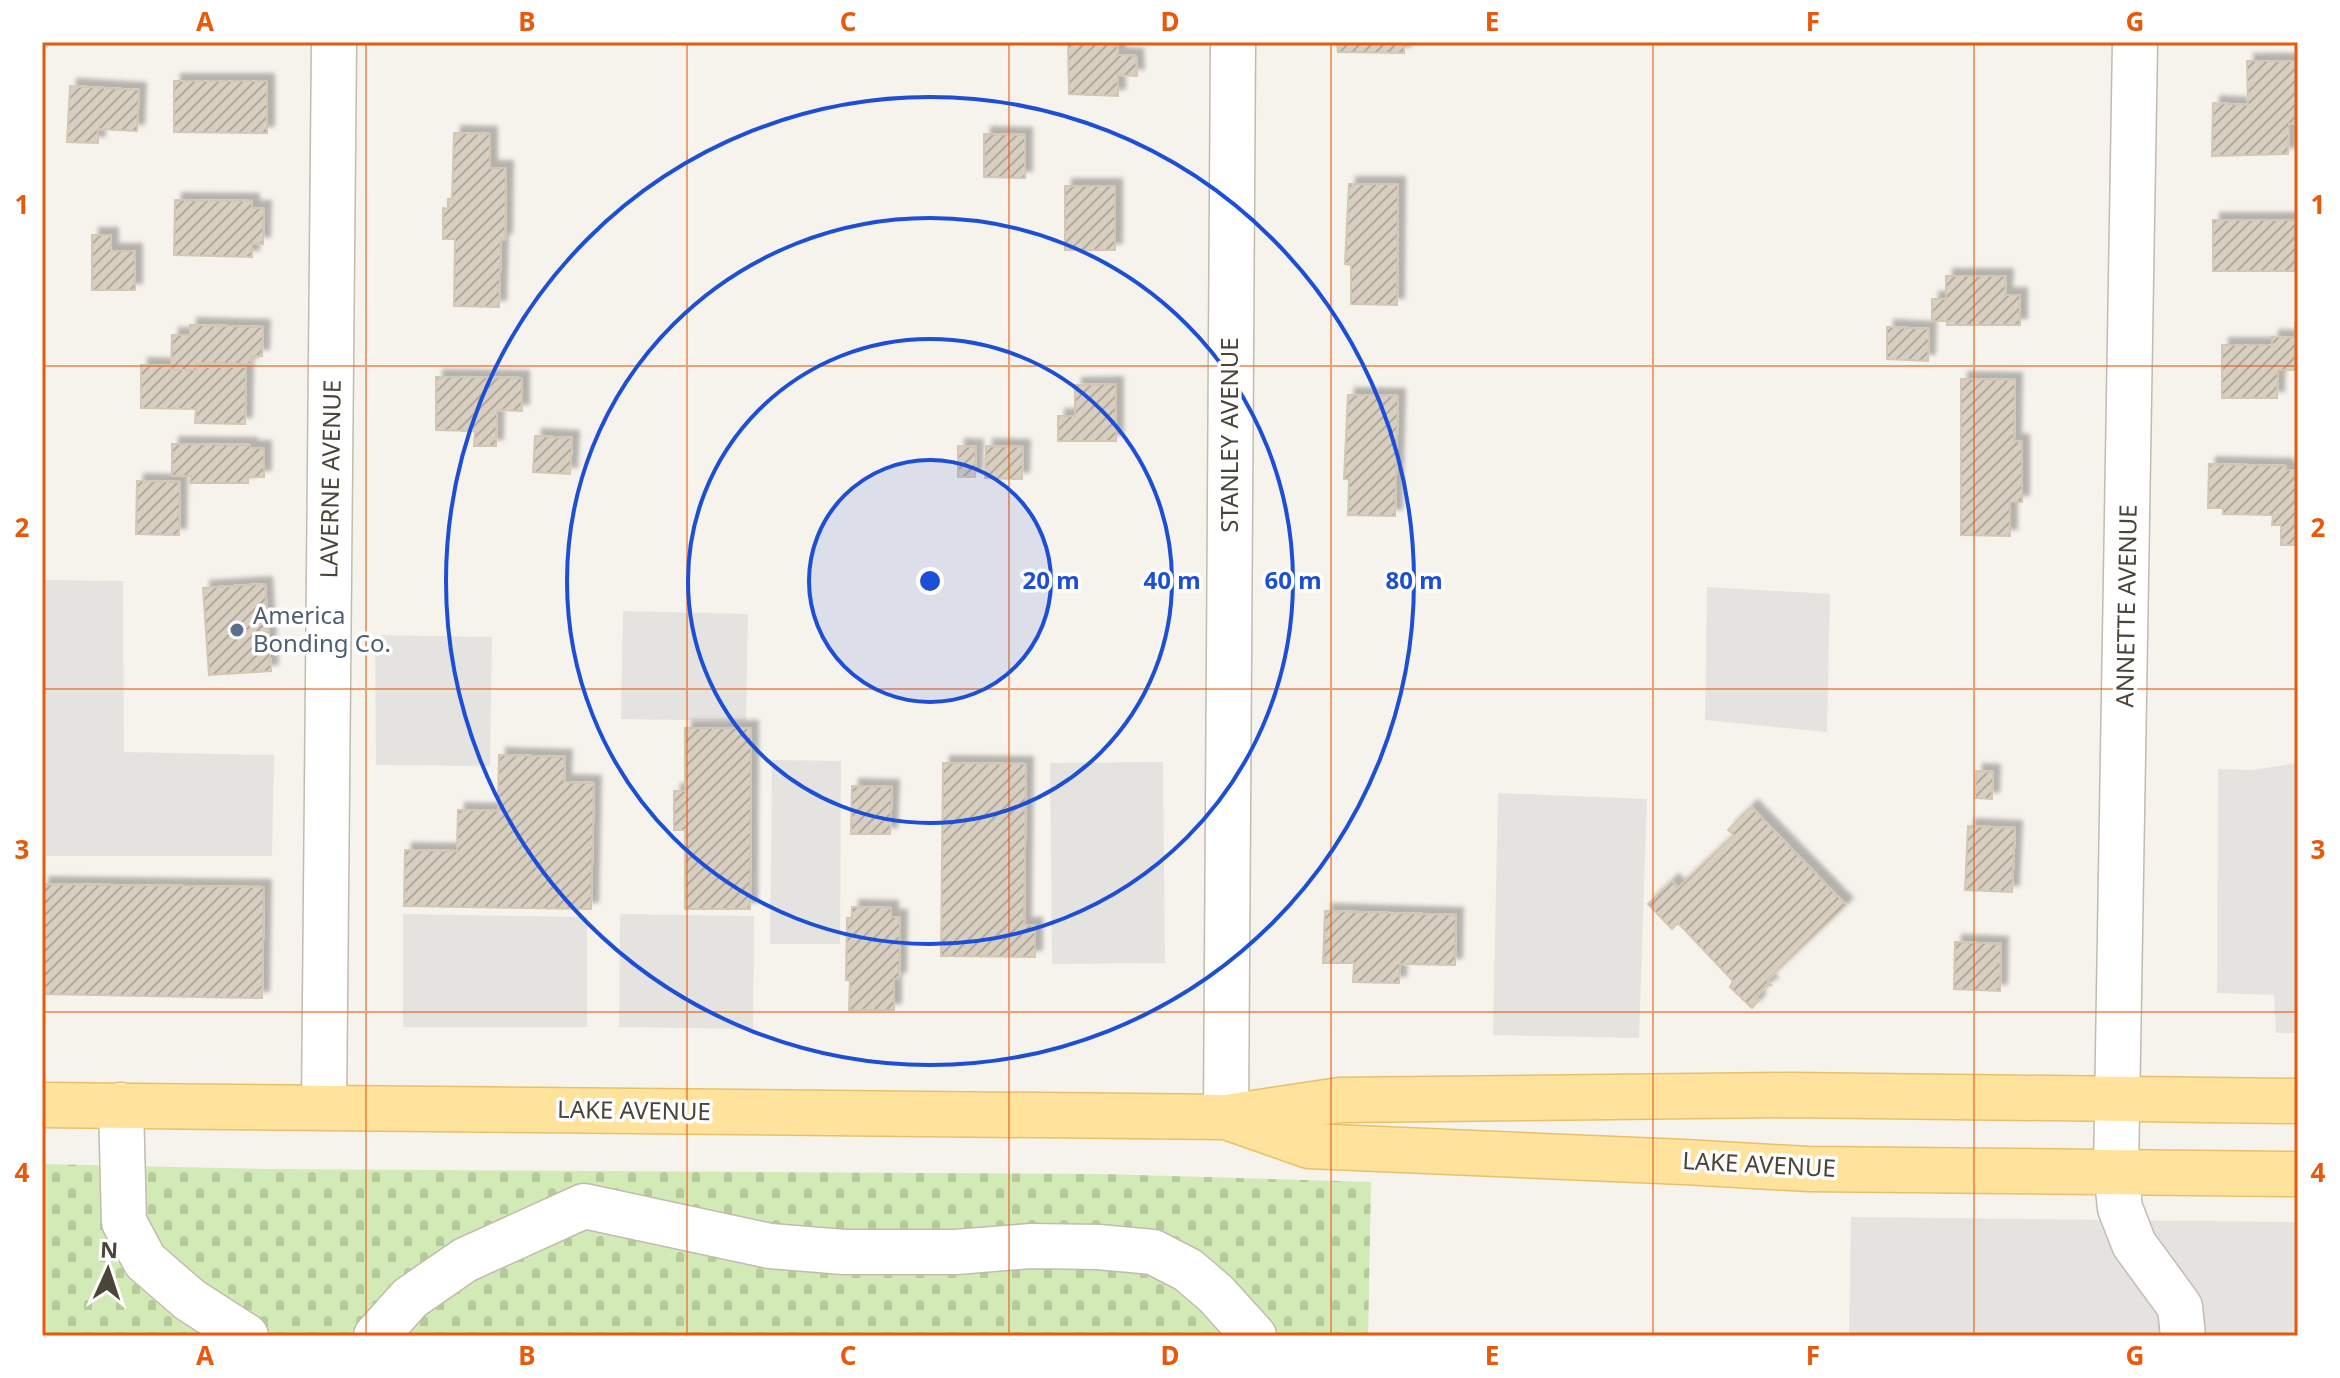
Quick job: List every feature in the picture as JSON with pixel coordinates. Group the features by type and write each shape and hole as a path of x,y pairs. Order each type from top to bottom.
{"main road":[{"name":"LAKE AVENUE","path":"42,1105 1226,1117 1340,1100 1790,1095 2298,1101"},
{"name":"LAKE AVENUE","path":"1226,1117 1309,1146 1808,1169 2298,1174"}],"street":[{"name":"LAVERNE AVENUE","path":"324,1107 334,42"},
{"name":"STANLEY AVENUE","path":"1226,1117 1233,42"},
{"name":"ANNETTE AVENUE","path":"2135,42 2116,1171 2120,1208 2134,1244 2180,1307 2183,1336"},
{"path":"121,1105 124,1222 145,1261 190,1300 246,1336"},
{"path":"376,1336 410,1298 465,1260 584,1206 770,1246 844,1252 956,1252 1031,1246 1153,1252 1188,1270 1216,1294 1254,1336"}],"green space":[{"path":"42,1164 265,1169 1103,1174 1371,1182 1368,1336 42,1336"}],"shaded area":[{"path":"42,580 123,581 124,752 274,755 272,856 42,856"},
{"path":"1707,587 1830,594 1827,732 1705,720"},
{"path":"623,611 748,614 746,721 621,719"},
{"path":"375,635 492,637 490,766 376,765"},
{"path":"772,760 841,761 840,944 770,944"},
{"path":"1163,762 1165,963 1052,964 1050,763"},
{"path":"2298,763 2298,1033 2276,1033 2274,995 2217,993 2218,769 2253,770"},
{"path":"1498,793 1647,799 1639,1038 1493,1035"},
{"path":"403,914 587,917 587,1027 403,1027"},
{"path":"620,914 754,916 753,1029 619,1027"},
{"path":"1851,1217 2298,1222 2298,1336 1849,1336"}],"building":[{"path":"1068,42 1117,42 1118,55 1136,56 1137,76 1118,75 1118,96 1069,94"},
{"path":"1337,42 1404,42 1404,53 1338,52"},
{"path":"2247,61 2298,61 2298,123 2289,124 2288,154 2212,156 2213,103 2248,105"},
{"path":"174,81 267,81 267,133 174,132"},
{"path":"70,86 139,90 137,131 98,129 98,143 67,142"},
{"path":"454,133 490,134 490,168 506,168 505,240 501,240 499,307 454,306 455,239 443,239 443,208 448,209 448,199 452,199"},
{"path":"984,134 1025,135 1025,178 984,177"},
{"path":"1349,184 1398,184 1397,305 1351,304 1351,265 1345,264"},
{"path":"1065,186 1115,186 1115,250 1065,250"},
{"path":"175,200 252,201 252,208 264,208 263,244 252,243 252,257 174,255"},
{"path":"2213,220 2298,220 2298,271 2213,271"},
{"path":"92,235 111,235 111,251 135,251 135,290 92,290"},
{"path":"1946,276 2006,276 2005,295 2020,295 2020,325 1947,325 1947,321 1932,321 1932,299 1946,299"},
{"path":"2295,324 2298,324 2298,370 2278,370 2277,398 2222,398 2222,345 2272,345 2272,337 2295,338"},
{"path":"190,325 263,327 262,356 251,356 251,364 196,363 197,370 171,370 172,335 190,335"},
{"path":"1887,327 1929,329 1928,361 1887,359"},
{"path":"141,365 171,366 171,370 246,367 245,424 195,423 196,409 141,408"},
{"path":"436,377 522,378 522,411 497,410 496,446 474,446 475,431 436,430"},
{"path":"1961,379 2015,380 2014,441 2022,442 2022,502 2010,502 2010,536 1961,535"},
{"path":"1116,384 1116,441 1058,441 1058,416 1075,416 1075,385"},
{"path":"1348,395 1398,396 1395,516 1348,515 1349,479 1344,479"},
{"path":"535,436 572,438 570,474 533,472"},
{"path":"172,444 264,448 264,477 248,477 248,483 190,483 191,476 172,476"},
{"path":"958,446 976,447 975,477 958,477"},
{"path":"986,446 1023,447 1022,479 985,478"},
{"path":"2209,464 2286,466 2286,470 2298,470 2298,545 2281,545 2281,525 2272,525 2273,515 2223,514 2223,508 2208,508"},
{"path":"137,481 180,482 179,535 136,534"},
{"name":"America Bonding Co.","path":"265,584 271,671 209,675 203,588"},
{"path":"685,728 751,728 750,909 685,909 685,830 674,830 674,791 685,791"},
{"path":"499,755 565,757 564,782 594,783 591,909 404,906 405,850 457,851 458,810 498,811"},
{"path":"943,763 1026,764 1024,925 1035,925 1035,957 941,956"},
{"path":"1976,771 1993,772 1992,799 1975,798"},
{"path":"852,786 892,787 890,834 851,834"},
{"path":"1751,807 1846,905 1767,980 1771,985 1755,998 1759,1000 1752,1008 1730,987 1733,981 1678,923 1672,929 1648,904 1672,881 1678,888 1734,835 1728,830"},
{"path":"1968,826 2015,828 2012,892 1965,890"},
{"path":"42,884 264,887 262,998 42,994"},
{"path":"852,907 891,908 891,917 900,917 899,979 894,979 894,1010 849,1010 847,918 852,918"},
{"path":"1325,911 1456,915 1455,965 1400,964 1399,983 1353,982 1354,963 1323,963"},
{"path":"1955,942 2001,944 2000,991 1954,989"}],"place":[{"name":"America Bonding Co.","path":"237,630"}]}
